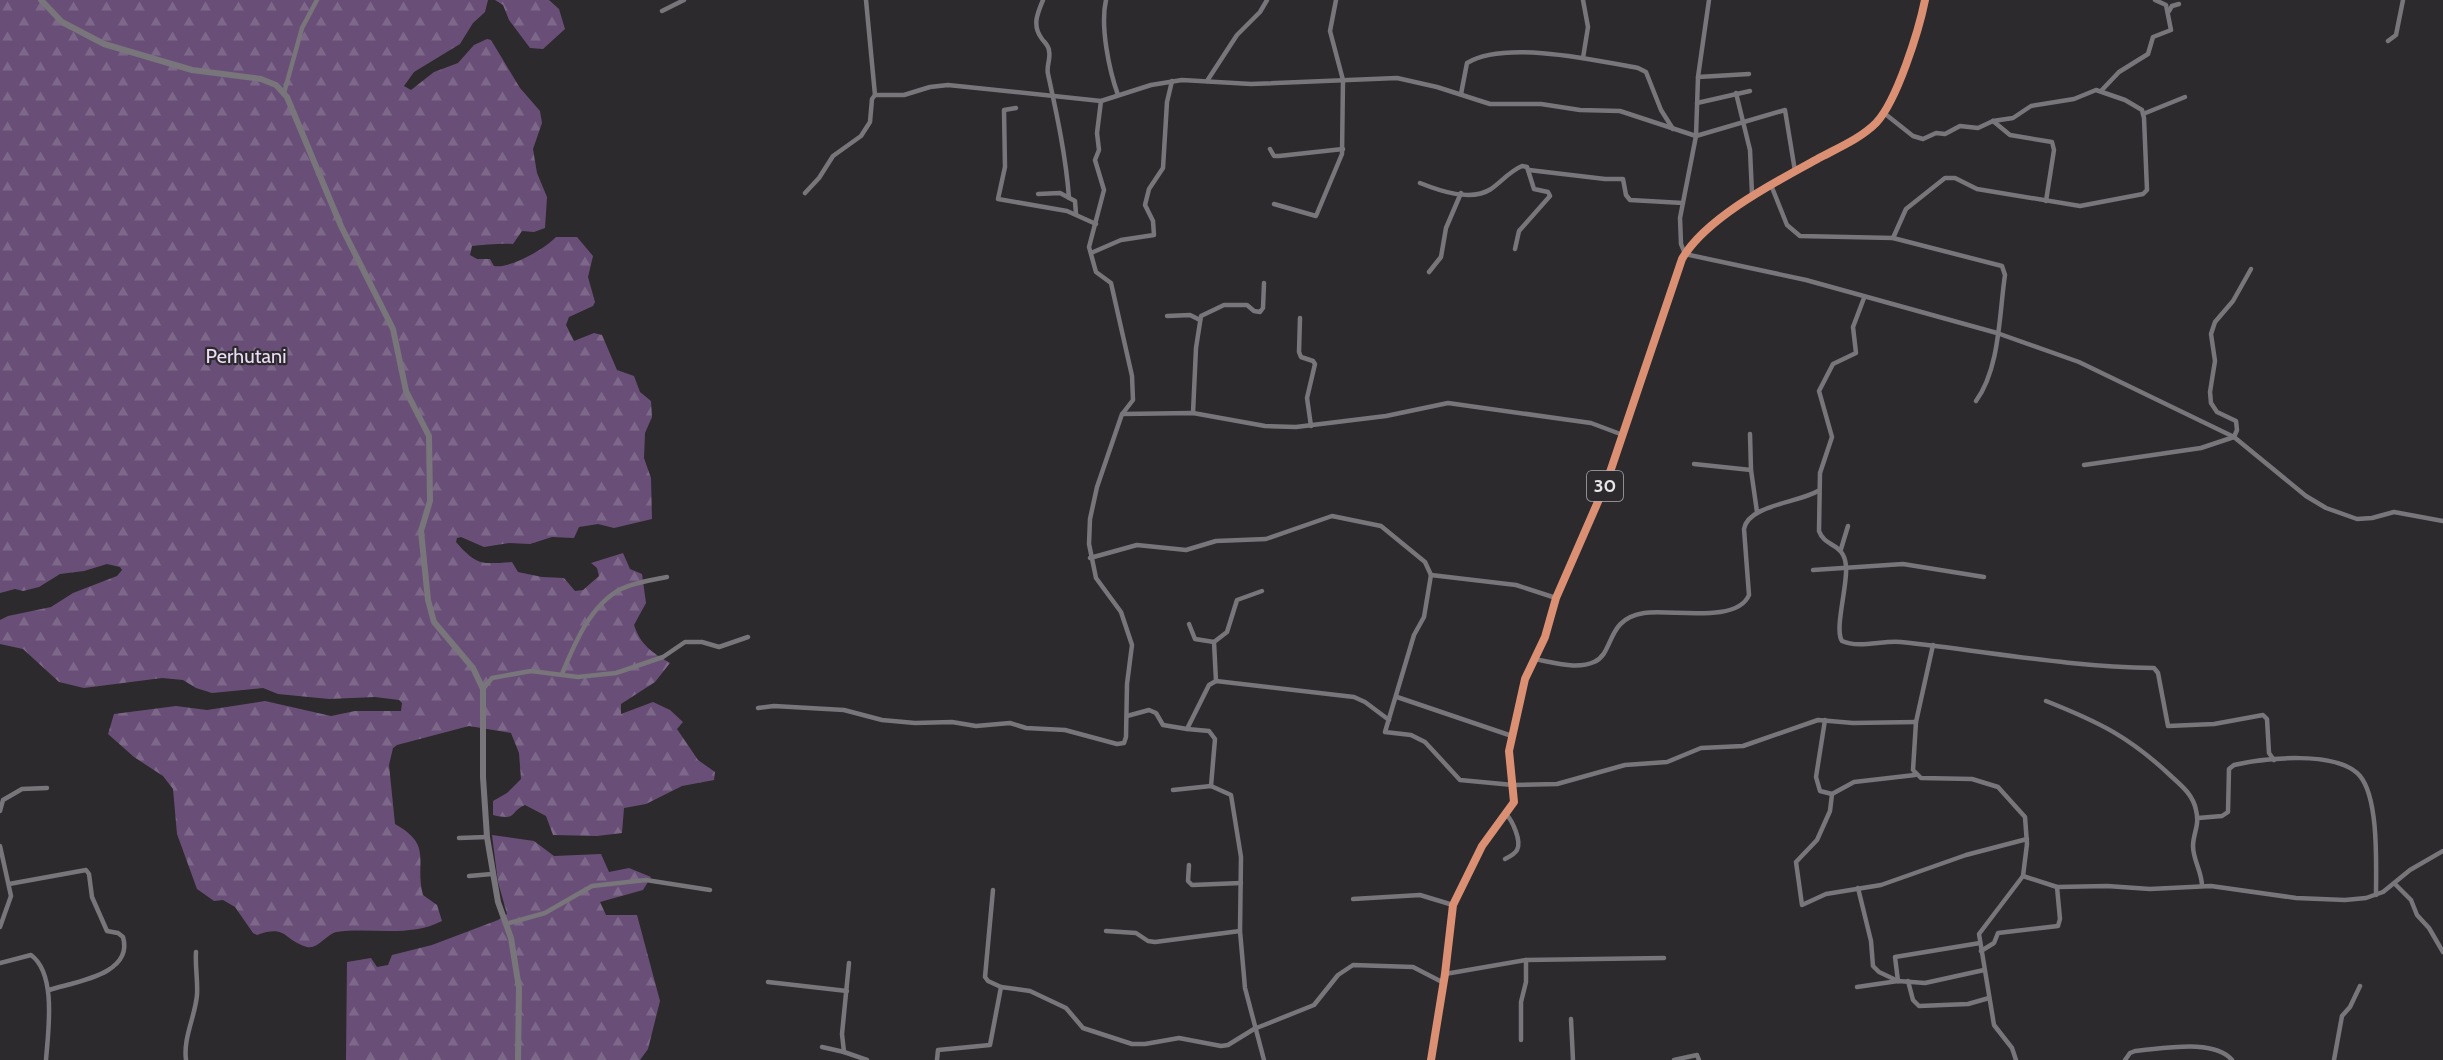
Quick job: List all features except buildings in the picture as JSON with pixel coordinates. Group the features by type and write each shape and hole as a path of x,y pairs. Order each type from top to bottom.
{"highway":[{"name":"30","path":"1431,1060 1453,905 1482,846 1514,802 1509,756 1523,686 1545,637 1556,598 1598,505 1685,254 1698,238 1752,194 1860,136 1884,113 1905,65 1925,0"}],"street":[{"path":"41,0 62,22 104,44 192,70 255,77 271,82 284,93 341,226 396,336 406,391 430,441 430,501 421,531 429,608 437,627 473,668 483,689 483,759 487,837 492,874 512,938 520,999 519,1060"},
{"path":"284,93 302,28 317,0"},
{"path":"662,11 684,0"},
{"path":"805,193 819,178 833,156 861,136 870,122 872,99 875,95 866,0"},
{"path":"1043,0 1037,13 1036,27 1049,51 1048,73 1054,94 1062,157 1069,178 1069,198"},
{"path":"1106,0 1105,30 1112,76 1118,95"},
{"path":"1207,81 1238,35 1260,12 1267,0"},
{"path":"1274,204 1316,216 1341,160 1343,80 1331,40 1335,0"},
{"path":"1583,0 1588,27 1583,58"},
{"path":"1709,0 1698,77 1696,136 1680,226 1685,254 1806,280 1864,298 1997,333 2095,369 2234,437 2306,496 2345,516 2365,519 2394,512 2443,521"},
{"path":"2101,91 2119,72 2148,54 2153,37 2171,30 2166,3 2155,0"},
{"path":"2388,41 2396,34 2403,0"},
{"path":"2169,14 2172,6 2179,4"},
{"path":"1461,94 1467,63 1488,55 1546,54 1583,58 1638,68 1646,72 1661,110 1673,129"},
{"path":"1698,77 1749,74"},
{"path":"875,95 902,95 930,87 948,85 1054,94 1101,101 1172,81 1251,84 1403,79 1490,104 1541,104 1580,110 1614,110 1696,136 1786,111 1795,171"},
{"path":"1091,253 1121,240 1154,235 1153,221 1145,205 1149,189 1163,168 1167,102 1172,81"},
{"path":"1697,103 1750,91"},
{"path":"1884,113 1913,136 1923,139 1936,133 1945,134 1957,126 1978,128 1993,121 2013,118 2036,104 2069,100 2087,92 2101,91 2136,105 2143,114 2146,193 2086,206 1977,189 1955,178 1945,178 1906,209 1893,238"},
{"path":"1736,93 1751,159 1752,194"},
{"path":"2143,114 2185,97"},
{"path":"758,708 774,706 844,710 882,720 907,722 952,722 976,726 1010,723 1026,728 1065,730 1117,744 1126,741 1127,684 1132,645 1121,612 1100,585 1090,558 1091,509 1109,447 1122,414 1133,400 1129,356 1112,283 1096,272 1089,244 1104,190 1095,160 1099,150 1097,133 1101,101"},
{"path":"1016,108 1004,110 1005,167 998,198 1001,201 1076,214 1096,224"},
{"path":"1993,121 2010,135 2052,142 2054,150 2046,201"},
{"path":"1270,149 1274,156 1279,156 1343,149"},
{"path":"1420,183 1449,193 1488,191 1519,167 1525,166 1529,170 1534,189 1548,192 1550,196 1519,231 1515,249"},
{"path":"1529,170 1605,179 1623,178 1629,200 1683,203"},
{"path":"1771,184 1787,225 1796,234 1805,237 1893,238 2002,266 2006,274 1997,333 1987,384 1976,402"},
{"path":"1038,194 1060,193 1076,203 1076,214"},
{"path":"1429,272 1441,257 1446,228 1461,194"},
{"path":"2084,465 2201,448 2234,437 2237,430 2236,420 2217,412 2211,403 2210,393 2215,361 2211,334 2215,322 2233,301 2252,269"},
{"path":"1193,413 1202,314 1224,305 1244,304 1260,312 1264,283"},
{"path":"1841,549 1820,535 1818,491 1820,473 1832,437 1819,391 1833,364 1856,353 1853,327 1864,298"},
{"path":"1167,316 1190,315 1200,320"},
{"path":"1300,318 1299,352 1301,357 1310,359 1315,364 1307,398 1311,426"},
{"path":"1122,414 1193,413 1265,426 1311,426 1396,415 1448,403 1591,423 1623,435"},
{"path":"1750,434 1751,470 1757,512"},
{"path":"1694,464 1751,470"},
{"path":"1534,659 1569,665 1586,664 1597,660 1618,626 1627,618 1653,612 1721,613 1746,602 1749,595 1744,525 1757,512 1770,506 1804,499 1818,491"},
{"path":"1090,558 1137,545 1186,550 1216,541 1266,539 1332,516 1381,526 1425,562 1431,574 1426,611 1414,635 1385,732 1411,735 1425,742 1460,780 1513,785 1562,783 1625,765 1660,764 1701,748 1737,748 1812,721 1916,722"},
{"path":"1848,526 1841,549 1846,569 1846,593 1839,629 1842,641 1859,644 1897,641 2087,666 2154,668 2158,673 2168,726 2214,724 2263,715 2267,719 2269,753 2274,760"},
{"path":"1813,570 1912,564 1984,577"},
{"path":"1431,574 1516,585 1556,598"},
{"path":"562,675 576,641 607,600 622,588 667,577"},
{"path":"1189,624 1195,639 1214,642 1227,632 1237,600 1262,591"},
{"path":"483,689 489,680 502,675 536,671 578,677 616,673 663,657 685,642 702,642 719,647 748,637"},
{"path":"1214,642 1216,681"},
{"path":"1915,775 1912,760 1916,722 1933,645"},
{"path":"1188,729 1209,685 1216,681 1354,698 1365,702 1389,720"},
{"path":"1397,697 1512,736"},
{"path":"2046,701 2087,717 2131,741 2187,791 2198,818 2198,830 2193,845 2202,876 2202,886"},
{"path":"1128,717 1149,710 1154,711 1163,725 1209,731 1215,739 1211,786"},
{"path":"1825,720 1816,781 1820,791 1832,794 1854,782 1915,775 1921,778 1972,779 1998,787 2024,814 2027,839 2023,876 1982,928 1980,943 1996,1029 2012,1048 2016,1060"},
{"path":"2198,818 2222,816 2228,812 2229,771 2232,766 2307,758 2351,769 2360,776 2372,812 2376,894"},
{"path":"1173,790 1211,786 1231,795 1241,857 1240,931 1245,988 1264,1060"},
{"path":"0,811 3,800 22,789 47,788"},
{"path":"1832,794 1830,811 1817,840 1796,862 1800,903 1804,905 1826,894 1881,885 1966,855 2027,839"},
{"path":"1505,859 1515,853 1518,846 1513,825 1506,814"},
{"path":"459,838 487,837"},
{"path":"0,846 10,899 0,927"},
{"path":"2023,876 2057,887 2107,886 2150,889 2202,886 2330,900 2357,900 2376,894 2395,884 2410,870 2443,851"},
{"path":"1189,865 1188,881 1192,885 1241,883"},
{"path":"9,884 86,870 89,874 92,897 107,931 118,933 123,937 124,947 121,957 107,972 49,990"},
{"path":"469,876 492,874"},
{"path":"506,924 545,913 592,886 646,880 710,890"},
{"path":"2395,884 2411,900 2416,915 2429,928 2443,952"},
{"path":"1981,951 1994,943 1998,933 2058,926 2057,887"},
{"path":"1858,888 1871,941 1873,966 1878,972 1898,981"},
{"path":"993,890 992,932 985,973 988,981 1001,987 1030,991 1066,1008 1083,1028 1132,1044 1179,1038 1225,1045 1254,1029 1314,1005 1338,975 1359,964 1413,967 1443,983"},
{"path":"1353,899 1420,895 1453,905"},
{"path":"1107,931 1136,933 1148,941 1155,942 1240,931"},
{"path":"1898,981 1895,957 1980,943"},
{"path":"186,1060 184,1043 190,1030 197,996 196,952"},
{"path":"0,963 33,955 49,990 46,1060"},
{"path":"1445,974 1526,960 1664,958"},
{"path":"1521,1040 1521,1002 1526,982 1526,960"},
{"path":"844,1052 842,1034 849,963"},
{"path":"1857,987 1898,981 1924,983 1984,969"},
{"path":"1908,981 1913,1000 1919,1006 1968,1004 1989,998"},
{"path":"768,982 848,991"},
{"path":"2334,1060 2342,1016 2350,1007 2360,986"},
{"path":"937,1060 938,1050 990,1045 1001,987"},
{"path":"1572,1019 1573,1060"},
{"path":"822,1047 867,1060"},
{"path":"2125,1060 2130,1053 2135,1051 2210,1047 2224,1052 2232,1060"},
{"path":"1674,1060 1696,1055 1699,1060"}],"green space":[{"name":"Perhutani","path":"0,0 488,0 485,12 473,23 460,44 414,72 404,86 411,90 434,72 458,63 474,45 487,39 491,40 520,88 540,111 542,123 533,149 537,173 547,197 545,228 534,232 522,231 513,244 472,246 470,255 477,259 490,259 494,266 501,266 527,257 556,237 577,237 593,256 588,277 595,302 593,306 569,317 566,325 574,341 594,333 602,335 617,370 634,376 640,392 651,401 652,417 645,433 644,458 651,478 652,519 614,528 598,524 579,527 574,538 552,537 530,544 509,543 484,547 461,537 457,538 456,542 469,556 480,562 512,562 518,572 542,577 564,578 575,591 583,590 599,576 597,568 591,563 623,553 630,569 642,574 646,603 634,625 648,648 670,663 655,682 621,704 621,714 653,702 670,710 683,722 677,729 698,760 715,772 714,780 682,786 646,804 624,808 622,833 597,836 553,835 546,816 525,805 510,816 493,815 493,801 507,793 521,779 519,753 511,733 469,726 397,745 393,748 389,765 395,824 407,832 419,847 423,895 437,905 442,921 403,931 336,932 318,944 307,947 280,932 257,935 253,933 235,907 223,900 214,901 197,889 177,834 173,789 163,776 134,757 108,734 114,714 176,706 207,710 265,701 331,716 355,711 401,711 402,703 399,700 375,697 329,699 278,694 263,688 212,693 196,688 183,680 162,678 84,688 59,682 23,649 0,644 0,620 8,616 51,607 73,593 117,576 122,570 120,567 107,564 84,571 60,574 39,587 0,593"},
{"path":"495,0 549,0 559,9 565,29 543,49 530,48 509,20 503,5"},
{"path":"492,835 534,841 554,856 601,854 609,872 629,868 651,877 643,890 600,902 606,915 637,915 660,1001 648,1049 640,1060 346,1060 347,962 371,958 377,967 388,965 392,955 432,945 498,920 507,914 498,882"}]}
